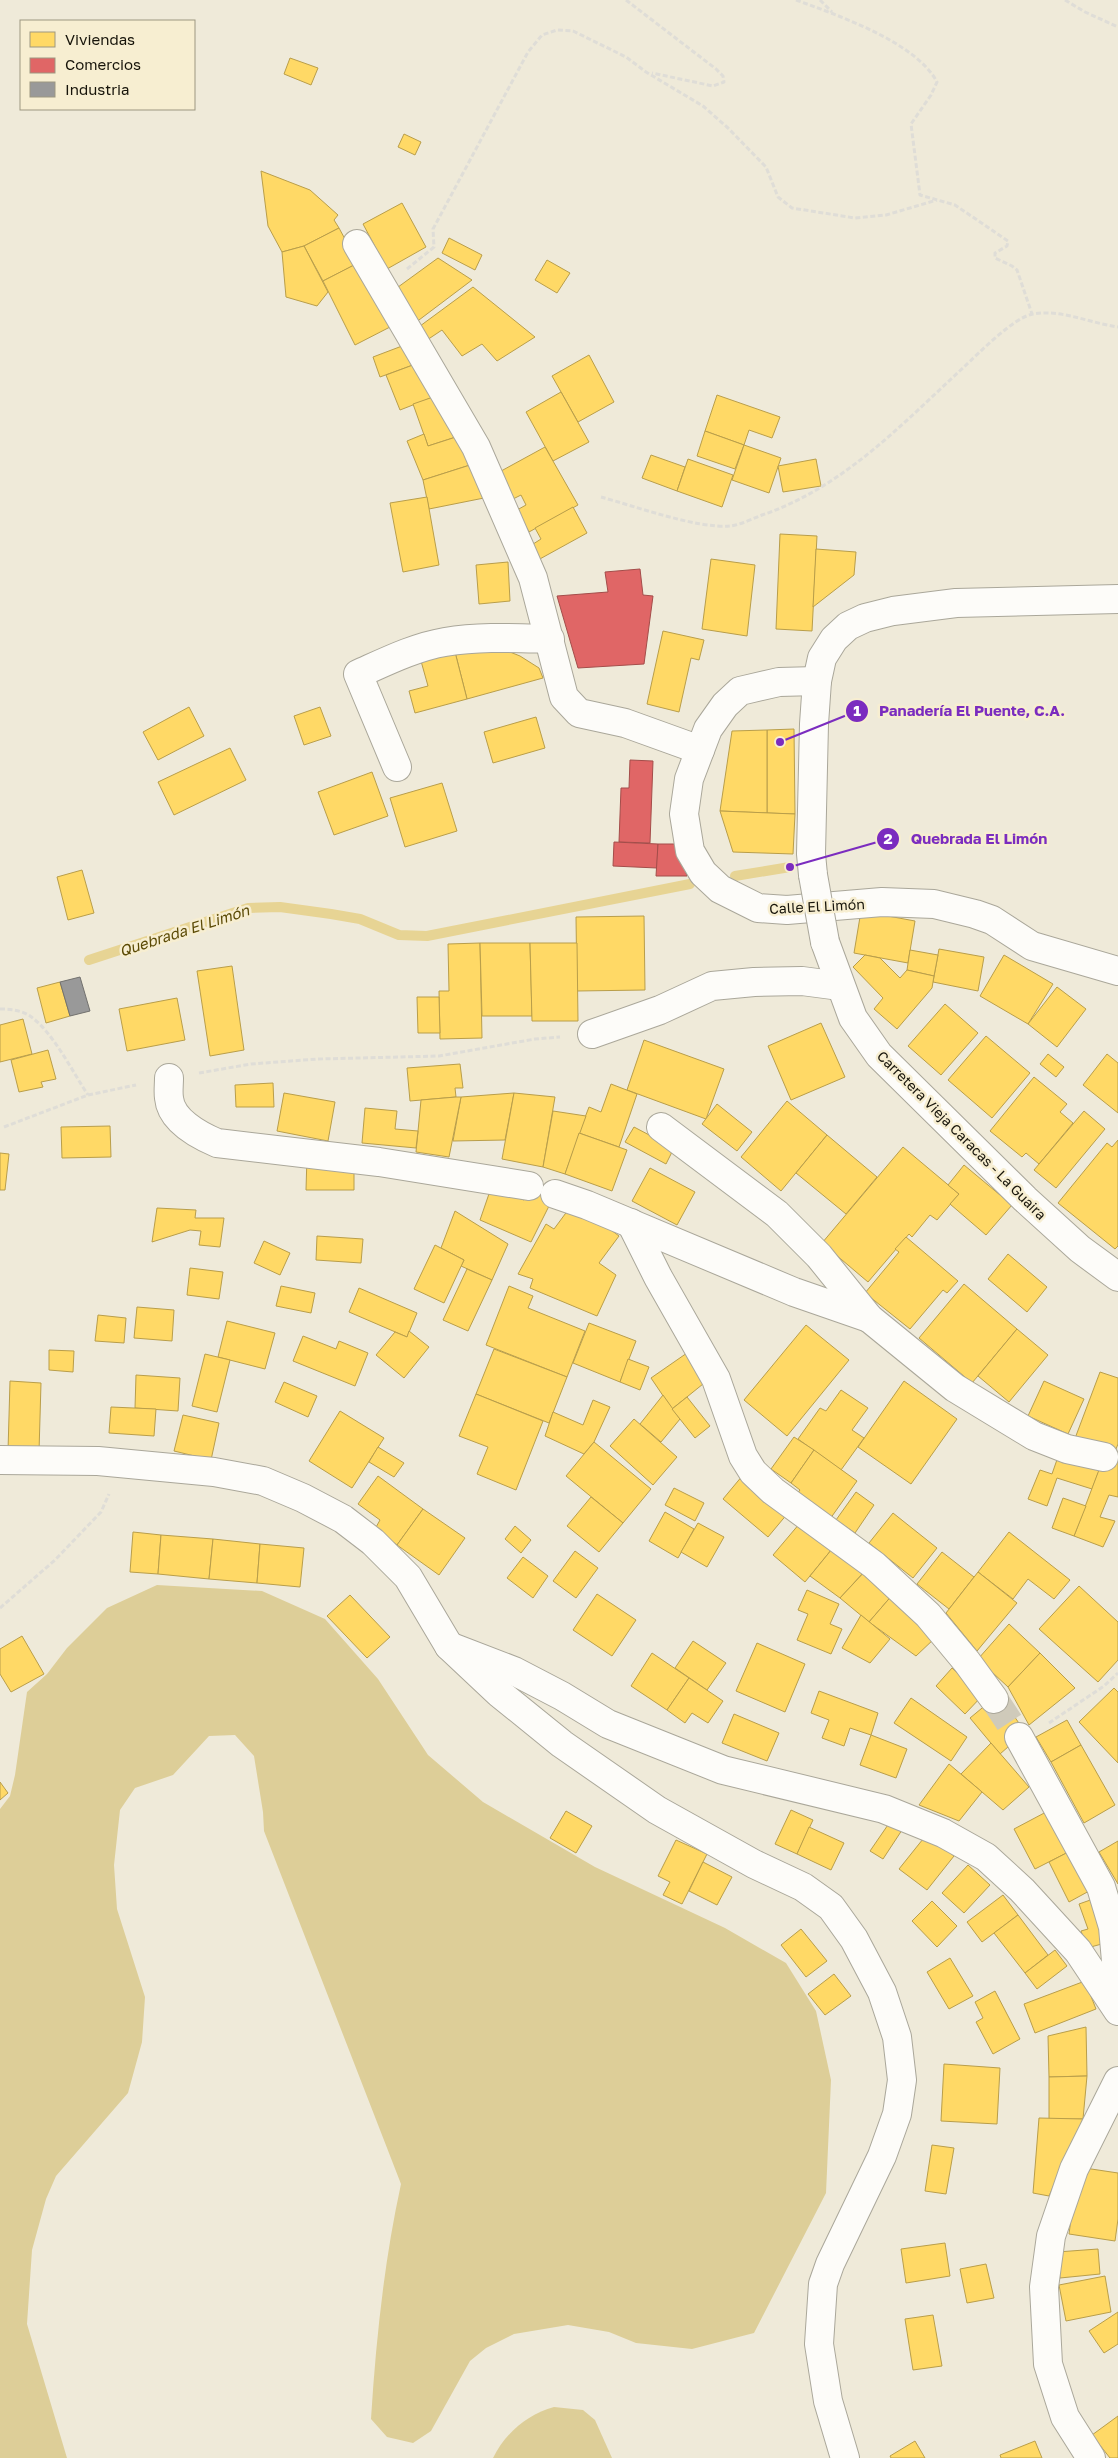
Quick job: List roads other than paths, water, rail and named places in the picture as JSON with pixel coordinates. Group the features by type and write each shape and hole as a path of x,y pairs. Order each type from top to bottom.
{"street":[{"path":"357,244 476,447 533,578 564,697 579,713 591,718 625,724 700,750"},
{"name":"Carretera Vieja Caracas - La Guaira","path":"1118,599 956,603 893,611 865,618 848,626 834,639 822,658 817,681 814,724 811,854 813,875 826,942 840,986 853,1018 879,1055 1025,1199 1080,1249 1118,1277"},
{"path":"398,767 358,674 390,660 443,642 487,637 550,639"},
{"name":"Calle El Limón","path":"817,681 778,682 740,691 725,705 708,729 689,778 684,814 690,851 703,873 720,889 758,908 787,910 882,902 934,904 992,920 1032,946 1118,971"},
{"path":"592,1034 660,1010 712,986 754,982 802,981 840,986"},
{"path":"168,1078 169,1100 173,1111 201,1137 216,1143 388,1164 530,1186"},
{"path":"661,1127 777,1214 819,1256 869,1318 954,1388 1034,1436 1067,1449 1104,1457"},
{"path":"555,1194 631,1223 794,1292 869,1318"},
{"path":"631,1223 658,1277 716,1379 743,1456 753,1472 774,1491 874,1565 928,1614 994,1699"},
{"path":"0,1460 123,1462 214,1472 263,1481 303,1498 342,1519 373,1542 408,1577 450,1646 499,1693 562,1744 657,1810 754,1864 803,1886 831,1907 854,1939 882,1992 897,2037 902,2080 897,2114 882,2156 830,2264 823,2284 819,2344 828,2401 845,2458"},
{"path":"450,1646 514,1671 562,1696 608,1724 723,1770 884,1809 943,1833 986,1857 1022,1890 1078,1951 1118,2010"},
{"path":"1020,1740 1100,1887 1113,1927 1118,1984"},
{"path":"1091,2458 1065,2418 1048,2364 1044,2287 1051,2236 1074,2169 1118,2081"}],"waterway":[{"name":"Quebrada El Limón","path":"735,876 790,867"},
{"name":"Quebrada El Limón","path":"89,960 248,908 280,907 331,914 360,919 399,935 427,936 690,884"}],"tunnel":[{"path":"994,1699 1019,1737"}],"place":[{"name":"Panadería El Puente, C.A.","path":"780,742"},
{"name":"Quebrada El Limón","path":"790,867"}]}
